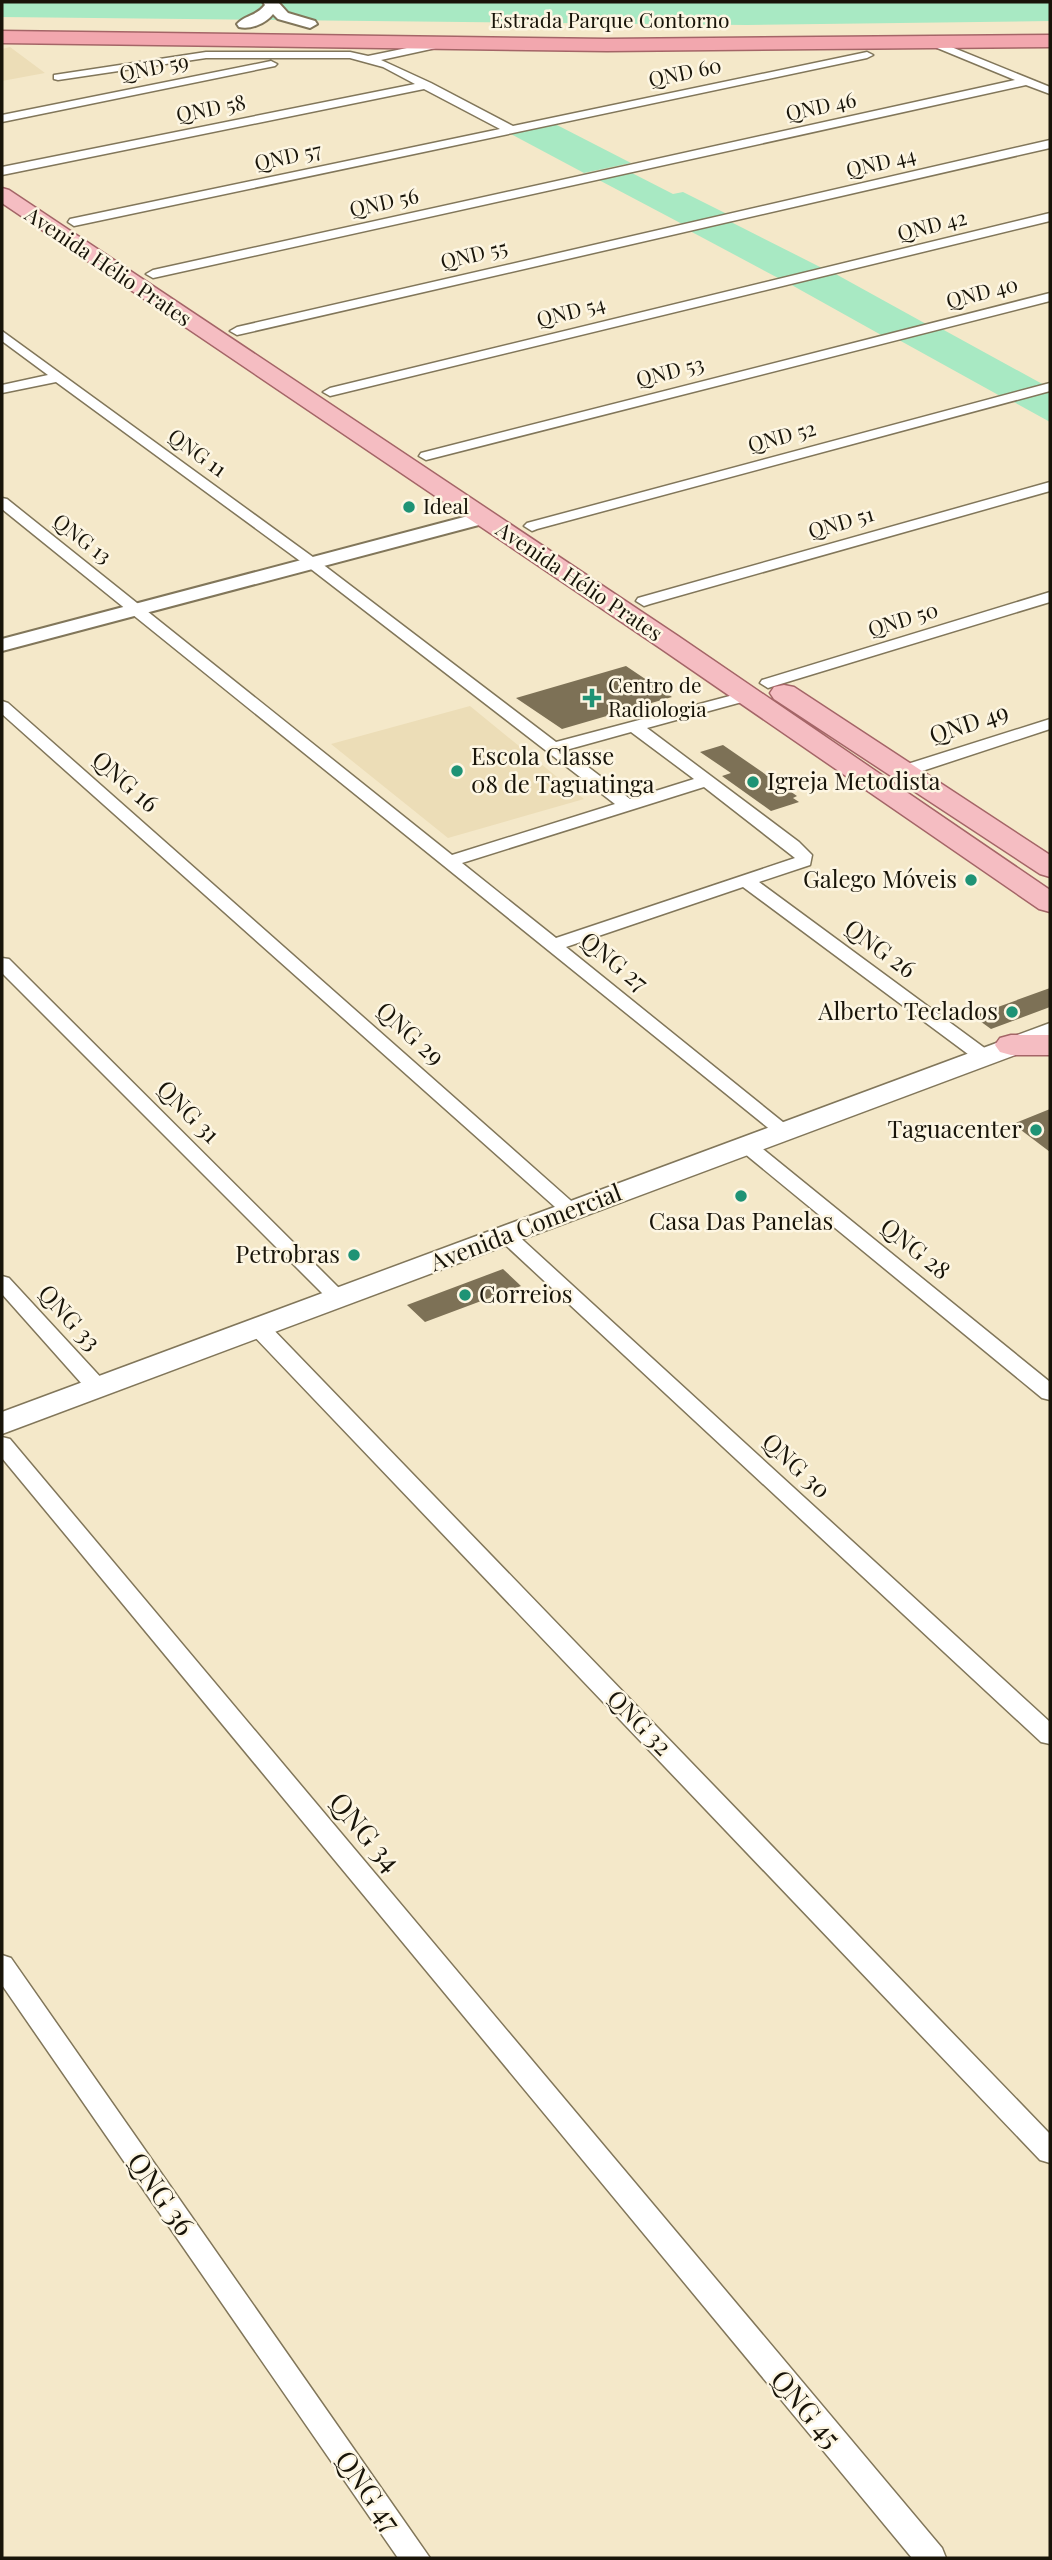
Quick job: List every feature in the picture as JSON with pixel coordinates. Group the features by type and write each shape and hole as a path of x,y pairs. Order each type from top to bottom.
{"highway":[{"name":"Estrada Parque Contorno","path":"2,20 310,24 934,43 967,48 1050,41"},
{"name":"Estrada Parque Contorno","path":"2,37 451,43 739,37 1050,25"}],"main road":[{"name":"Avenida Hélio Prates","path":"2,172 200,307 644,601 757,689 1050,903"},
{"name":"Avenida Hélio Prates","path":"2,194 482,518 757,689"},
{"path":"121,276 143,282 181,304 200,307"},
{"path":"447,493 460,494 510,525 532,526"},
{"path":"757,689 815,732 829,733 835,726 1048,865"},
{"name":"Avenida Comercial","path":"2,1424 1050,1032"},
{"path":"997,1051 1050,1045"}],"street":[{"path":"244,24 262,18 271,4 283,16 310,24"},
{"path":"295,40 316,55"},
{"path":"371,59 451,43"},
{"path":"967,48 1028,82 1050,91"},
{"path":"58,77 195,56 343,54 371,59 427,85 511,130"},
{"name":"QND 59","path":"2,119 316,55"},
{"name":"QND 60","path":"511,130 867,55"},
{"name":"QND 46","path":"623,170 1028,82"},
{"name":"QND 58","path":"2,172 427,85"},
{"name":"QND 57","path":"74,222 511,130"},
{"name":"QND 44","path":"721,220 1050,144"},
{"name":"QND 56","path":"153,274 623,170"},
{"name":"QND 42","path":"822,272 1050,217"},
{"name":"QND 55","path":"237,331 721,220"},
{"name":"QND 54","path":"330,392 822,272"},
{"name":"QND 40","path":"924,330 1050,297"},
{"name":"QND 53","path":"426,456 924,330"},
{"name":"QNG 11","path":"2,335 312,563 556,747 629,806"},
{"path":"2,389 58,377"},
{"name":"QND 52","path":"532,526 1046,388"},
{"name":"QND 51","path":"644,601 1050,486"},
{"name":"QNG 13","path":"2,502 413,832"},
{"path":"2,645 482,518"},
{"name":"QND 50","path":"556,747 757,689 1050,597"},
{"name":"QNG 16","path":"2,706 216,895"},
{"name":"QND 49","path":"904,771 1050,724"},
{"path":"554,946 799,864 804,858 793,846 634,726"},
{"path":"450,862 705,781"},
{"name":"QNG 27","path":"413,832 784,1131"},
{"name":"QNG 26","path":"747,882 997,1051"},
{"name":"QNG 29","path":"216,895 571,1211"},
{"name":"QNG 31","path":"2,963 338,1298"},
{"name":"QNG 28","path":"746,1145 1050,1393"},
{"name":"QNG 30","path":"506,1235 1050,1736"},
{"name":"QNG 33","path":"2,1282 98,1388"},
{"name":"QNG 32","path":"259,1328 1050,2152"},
{"name":"QNG 34","path":"2,1444 681,2260"},
{"name":"QNG 36","path":"2,1965 321,2424"},
{"name":"QNG 45","path":"681,2260 932,2558"},
{"name":"QNG 47","path":"321,2424 415,2558"}],"shaded area":[{"path":"10,47 45,73 2,81 2,49"},
{"name":"Escola Classe 08 de Taguatinga","path":"470,706 584,799 448,838 331,744"}],"green space":[{"path":"2,2 1050,2 1050,21 747,25 2,17"},
{"path":"555,124 631,163 584,173 509,133"},
{"path":"630,172 673,194 683,192 729,215 686,226 597,179"},
{"path":"731,222 822,268 780,279 690,231"},
{"path":"832,272 928,325 883,336 788,283"},
{"path":"942,329 1046,386 1002,397 899,340"},
{"path":"1050,391 1050,422 1012,401"}],"building":[{"name":"Centro de Radiologia","path":"626,666 672,697 562,729 516,698"},
{"name":"Igreja Metodista","path":"723,745 797,796 793,798 799,802 771,811 722,776 731,773 700,752"},
{"name":"Alberto Teclados","path":"1050,988 1050,1007 991,1029 973,1016"},
{"name":"Taguacenter","path":"1050,1109 1050,1152 1013,1124"},
{"name":"Correios","path":"503,1269 521,1286 425,1322 407,1305"}],"place":[{"name":"Ideal","path":"409,507"},
{"name":"Centro de Radiologia","path":"592,698"},
{"name":"Escola Classe 08 de Taguatinga","path":"457,771"},
{"name":"Igreja Metodista","path":"753,782"},
{"name":"Galego Móveis","path":"971,880"},
{"name":"Alberto Teclados","path":"1012,1012"},
{"name":"Taguacenter","path":"1036,1130"},
{"name":"Casa Das Panelas","path":"741,1196"},
{"name":"Petrobras","path":"354,1255"},
{"name":"Correios","path":"465,1295"}]}
